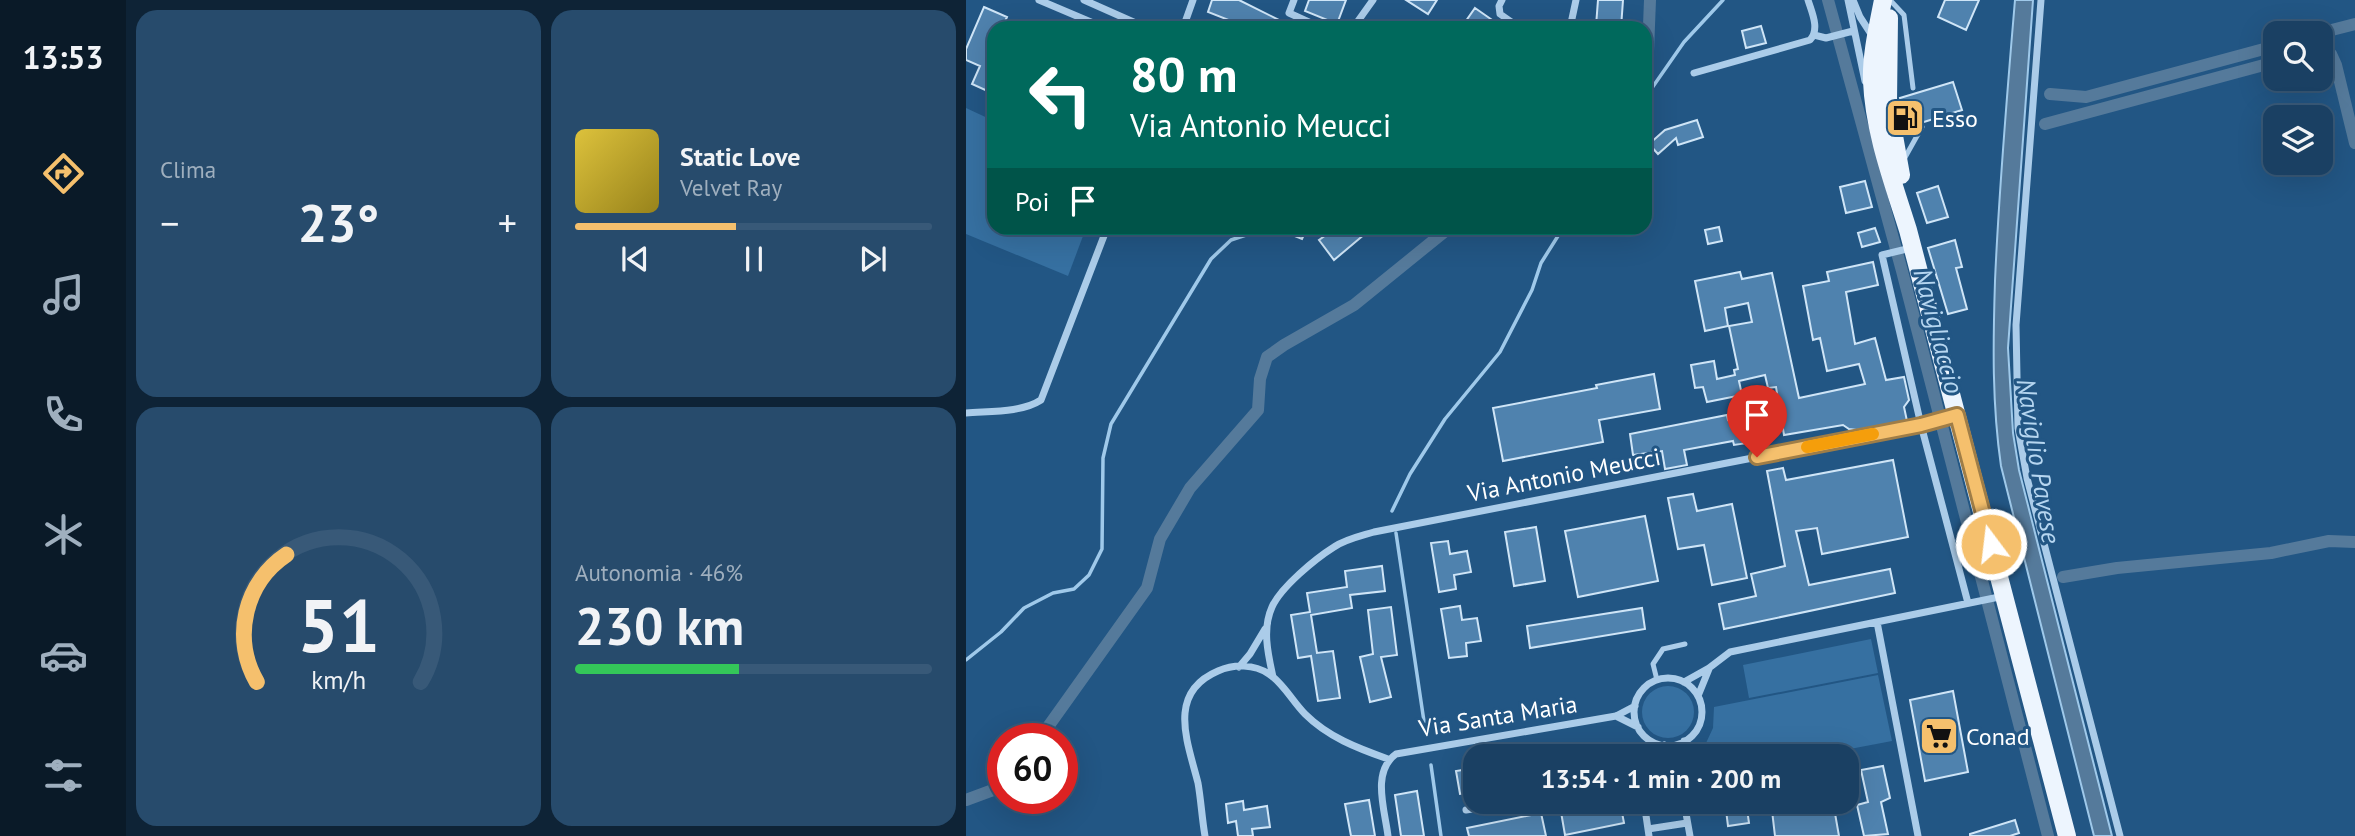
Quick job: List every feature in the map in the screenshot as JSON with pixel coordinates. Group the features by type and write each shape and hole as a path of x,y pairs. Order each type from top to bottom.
{"main road":[{"path":"1883,0 1872,78 1874,103 1952,416 2005,596 2067,836"},
{"path":"1890,0 1888,102 1900,167 1908,243"}],"street":[{"path":"1039,0 1088,21"},
{"path":"1084,0 1131,21"},
{"path":"1186,21 1193,0"},
{"path":"1294,0 1289,13 1307,21"},
{"path":"1358,21 1373,0"},
{"path":"1502,0 1499,6 1500,14 1510,21"},
{"path":"1572,21 1576,0"},
{"path":"1808,0 1814,23 1814,36"},
{"path":"1847,0 1850,32 1874,103"},
{"path":"1853,0 1867,30 1888,58"},
{"path":"2041,0 2015,325 2018,428 2027,478 2120,836"},
{"path":"1694,73 1804,44 1814,36 1826,38 1850,32"},
{"path":"966,413 1020,408 1041,400 1104,235"},
{"path":"1908,243 1882,256 1921,425 1968,603"},
{"name":"Via Antonio Meucci","path":"1273,677 1267,647 1268,622 1272,607 1283,591 1320,557 1350,539 1374,532 1921,425 1952,416"},
{"path":"1684,682 1730,652 2005,596"},
{"path":"1239,667 1250,654 1268,622"},
{"path":"1877,622 1918,836"},
{"path":"1205,836 1184,710 1197,686 1206,677 1224,668 1239,667 1251,667 1273,677 1306,715 1340,741 1388,759 1382,773 1388,836"},
{"path":"1669,744 1684,741 1693,735 1702,716 1698,696 1709,668"},
{"path":"1662,744 1644,736 1638,727 1635,706 1644,688 1657,680 1674,678 1684,682 1698,696"},
{"name":"Via Santa Maria","path":"1388,759 1407,750 1616,716 1635,706"},
{"name":"Via Santa Maria","path":"1616,716 1638,727"},
{"path":"1646,814 1648,832 1687,823"},
{"path":"1686,814 1690,836"}],"lane":[{"path":"1890,0 1904,15 1913,88"},
{"path":"1900,167 1922,127"},
{"path":"1657,680 1653,664 1662,649 1685,643"}],"shaded area":[{"path":"2015,0 2033,0 2008,348 2013,433 2019,470 2112,836 2094,836 2001,466 1998,443 1994,374 1995,281"},
{"path":"966,108 987,118 987,235 1083,235 1068,276 966,234"},
{"path":"1871,639 1878,673 1749,698 1743,665"},
{"path":"1878,675 1892,741 1859,747 1859,744 1706,744 1713,728 1714,707"},
{"path":"1668,686 1678,688 1686,694 1692,702 1692,722 1686,730 1678,736 1668,738 1658,736 1650,730 1644,722 1642,712 1644,702 1650,694 1658,688"}],"building":[{"path":"1212,0 1239,0 1281,21 1231,21 1208,12"},
{"path":"1309,0 1346,0 1338,21 1330,21 1305,11"},
{"path":"1406,0 1437,0 1428,14"},
{"path":"1598,0 1623,0 1622,21 1596,21"},
{"path":"1945,0 1979,0 1966,30 1938,17"},
{"path":"984,7 1007,17 1005,21 987,21 987,91 972,84 980,66 966,60 966,49"},
{"path":"1475,8 1494,21 1466,21"},
{"path":"1761,26 1766,43 1746,48 1742,31"},
{"path":"1953,82 1962,110 1908,127 1900,98"},
{"path":"1697,120 1703,137 1678,145 1676,138 1658,154 1652,147 1652,141 1665,130"},
{"path":"1865,181 1872,207 1846,213 1840,187"},
{"path":"1938,186 1948,217 1927,223 1917,193"},
{"path":"1719,227 1722,241 1708,244 1705,230"},
{"path":"1875,228 1880,242 1862,247 1858,233"},
{"path":"1326,235 1364,235 1334,260 1319,240"},
{"path":"1955,240 1962,267 1956,268 1967,309 1948,314 1928,248"},
{"path":"1873,262 1878,285 1846,292 1855,344 1875,338 1886,380 1904,377 1909,400 1904,407 1907,421 1857,430 1843,425 1784,435 1776,387 1768,388 1765,375 1739,381 1742,395 1707,402 1703,387 1695,388 1691,365 1714,361 1717,379 1735,375 1734,370 1738,369 1729,326 1752,322 1748,303 1725,308 1728,326 1705,331 1695,281 1740,272 1742,279 1772,273 1799,398 1865,384 1859,364 1827,371 1820,338 1813,340 1803,286 1829,281 1827,272"},
{"path":"1654,374 1660,409 1599,420 1603,442 1503,461 1493,408"},
{"path":"1727,415 1728,420 1749,416 1754,442 1734,445 1733,441 1684,450 1687,465 1665,469 1662,451 1633,455 1630,434"},
{"path":"1893,460 1908,537 1822,554 1817,528 1796,531 1809,585 1890,569 1895,593 1724,629 1719,604 1756,596 1751,574 1785,566 1767,471 1783,468 1786,480"},
{"path":"1693,494 1697,511 1732,504 1747,578 1712,585 1704,545 1678,549 1668,498"},
{"path":"1645,516 1658,581 1578,597 1565,531"},
{"path":"1536,527 1545,581 1514,586 1505,532"},
{"path":"1448,541 1450,554 1467,551 1471,572 1454,575 1456,589 1439,592 1431,543"},
{"path":"1382,566 1385,591 1350,595 1352,608 1311,615 1317,653 1333,651 1340,698 1318,701 1311,656 1298,658 1291,615 1310,612 1307,593 1347,587 1345,571"},
{"path":"1460,606 1462,620 1477,618 1481,641 1466,643 1467,656 1449,658 1441,609"},
{"path":"1391,607 1397,655 1381,657 1391,697 1370,702 1360,657 1373,654 1368,610"},
{"path":"1642,608 1645,629 1530,648 1527,626"},
{"name":"Conad","path":"1953,691 1968,772 1925,781 1910,700"},
{"path":"1883,766 1890,798 1881,802 1888,834 1864,836 1859,804 1868,802 1861,770"},
{"path":"1463,770 1463,794 1460,794 1456,771"},
{"path":"1417,791 1424,836 1401,836 1395,795"},
{"path":"1369,800 1375,836 1351,836 1345,804"},
{"path":"1243,801 1244,810 1267,806 1270,827 1252,829 1253,836 1238,836 1236,821 1228,823 1226,804"},
{"path":"1541,814 1546,836 1469,836 1467,828"},
{"path":"1561,814 1622,814 1624,823 1565,835"},
{"path":"1726,814 1748,814 1749,823 1728,826"},
{"path":"1772,814 1835,814 1839,836 1775,836"},
{"path":"2015,820 2019,833 2010,836 1970,836 1970,834"}],"waterway":[{"path":"1649,21 1650,0"},
{"path":"1652,88 1684,42 1723,0"},
{"name":"Navigliaccio","path":"1828,0 1902,271 2048,836"},
{"path":"2333,30 2355,24"},
{"path":"2050,94 2086,97 2263,49"},
{"path":"2333,58 2355,143"},
{"path":"2045,124 2263,65"},
{"path":"966,660 1001,632 1024,608 1053,593 1074,589 1089,575 1102,549 1103,458 1111,424 1211,259 1231,240 1246,235"},
{"path":"1051,723 1147,588 1160,539 1190,488 1258,410 1260,379 1267,357 1354,305 1440,235"},
{"path":"1392,511 1410,474 1445,419 1500,352 1532,290 1541,263 1559,235"},
{"path":"1396,533 1426,735"},
{"path":"2063,577 2117,568 2271,553 2329,541 2355,542"},
{"path":"1431,765 1441,836"},
{"path":"966,800 987,792"}],"slow traffic":[{"path":"1807,447 1873,434"}],"place":[{"name":"Esso","path":"1905,118"},
{"name":"Conad","path":"1939,736"}],"route":[{"path":"1757,457 1921,425 1957,415 1991,544"}],"water label":[{"name":"Naviglio Pavese","path":"2039,461"}]}
